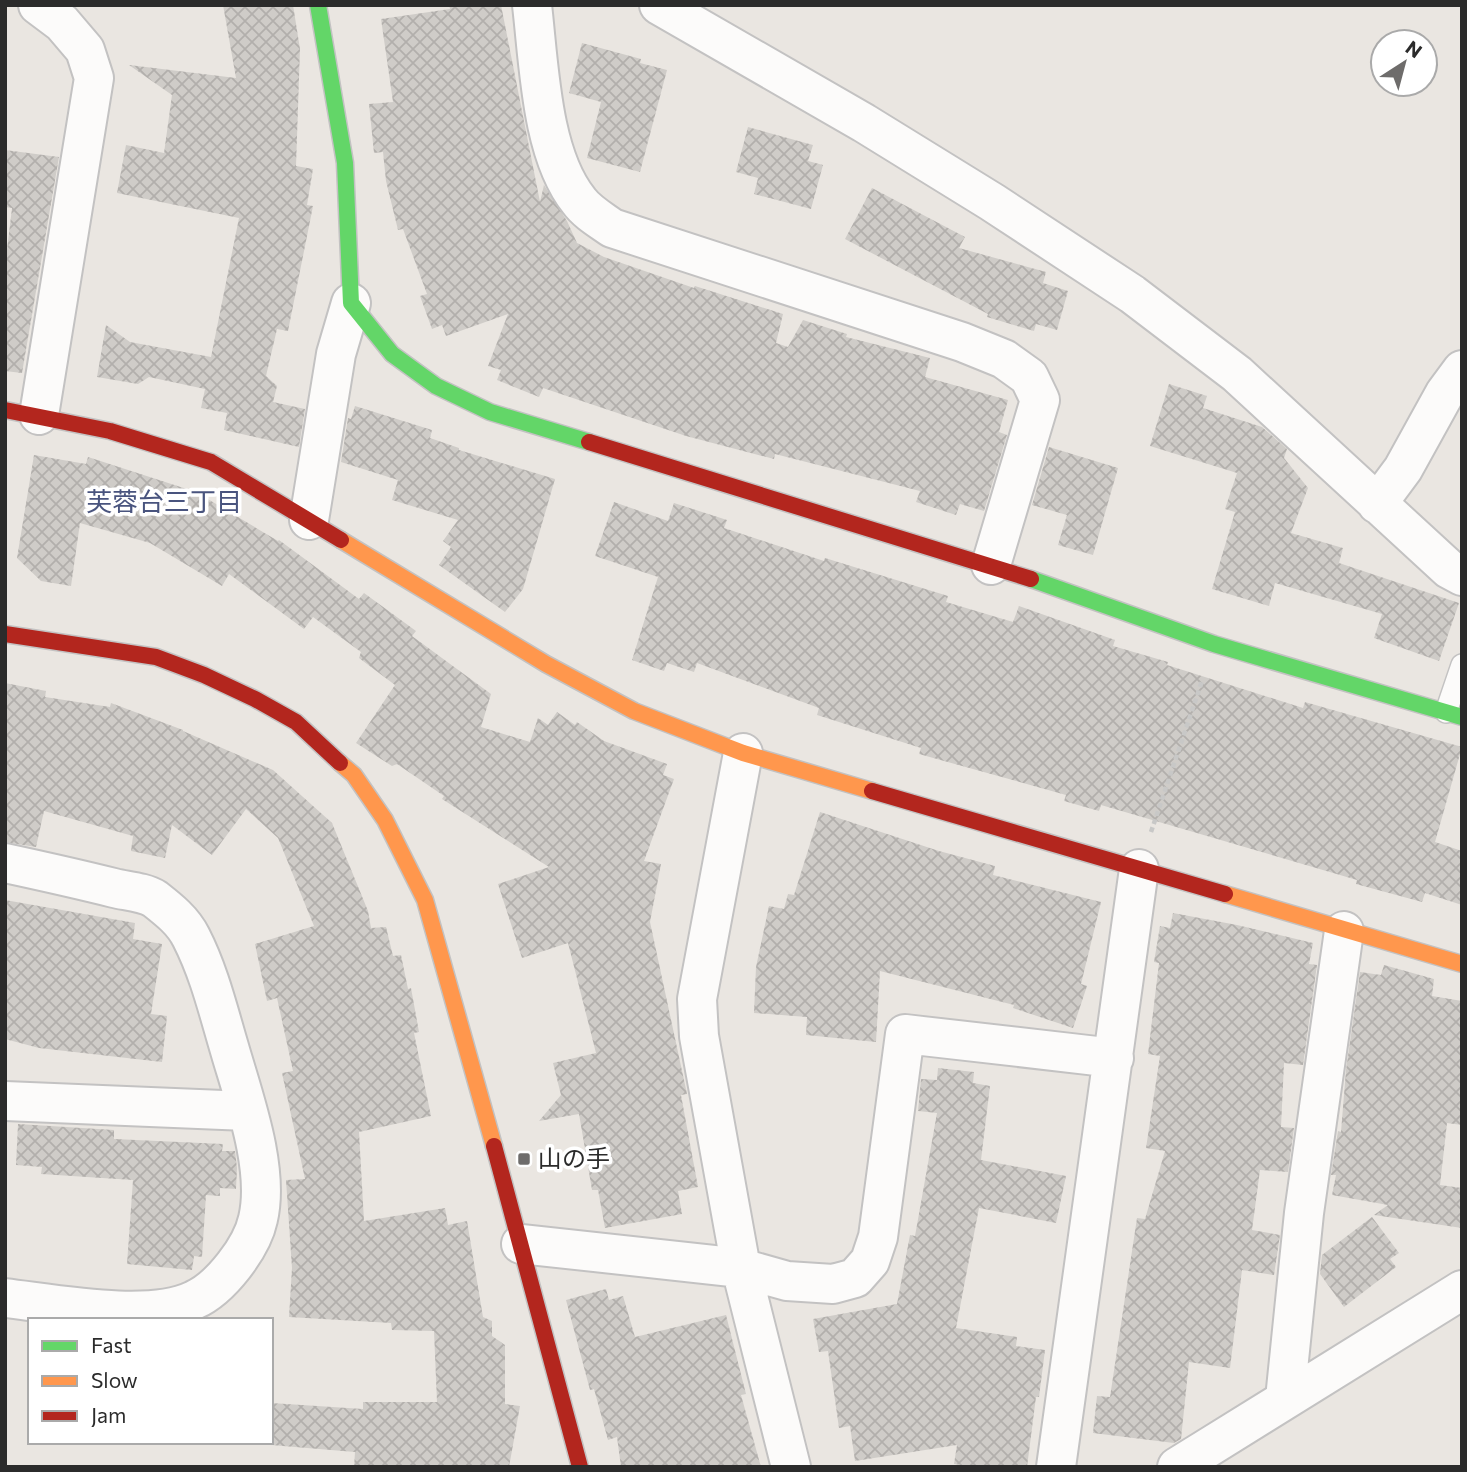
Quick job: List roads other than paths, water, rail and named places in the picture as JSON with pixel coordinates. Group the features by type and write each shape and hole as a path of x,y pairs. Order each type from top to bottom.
{"street":[{"path":"38,5 62,23 85,50 94,78 22,412 166,446 211,462 535,657 634,711 743,753 1462,964"},
{"path":"309,520 336,354 351,303 345,163 318,5"},
{"path":"532,5 543,103 559,167 579,202 612,229 962,342 1004,359 1029,377 1040,400 991,565"},
{"path":"659,5 864,123 1132,294 1237,374 1449,569 1462,576"},
{"path":"351,303 392,354 436,386 490,412 991,565 1214,644 1454,714"},
{"path":"1377,504 1403,469 1445,393 1462,370"},
{"path":"5,634 156,657 204,675 296,722 354,775 385,820 425,900 580,1467"},
{"path":"743,753 697,999 699,1035 741,1268 791,1467"},
{"path":"5,863 152,897 181,921 191,936 209,980 247,1111 257,1153 260,1183 258,1219 243,1252 222,1279 196,1300 171,1308 132,1312 5,1298"},
{"path":"1056,1467 1139,869"},
{"path":"1284,1399 1304,1213 1344,931"},
{"path":"521,1244 741,1268 787,1280 834,1284 855,1278 870,1261 878,1237 905,1034 1114,1058"},
{"path":"5,1101 247,1111"},
{"path":"1177,1467 1462,1290"}],"lane":[{"path":"1454,714 1462,665"}],"place":[{"name":"山の手","path":"524,1159"}],"district":[{"name":"芙蓉台三丁目","path":"164,502"}]}
